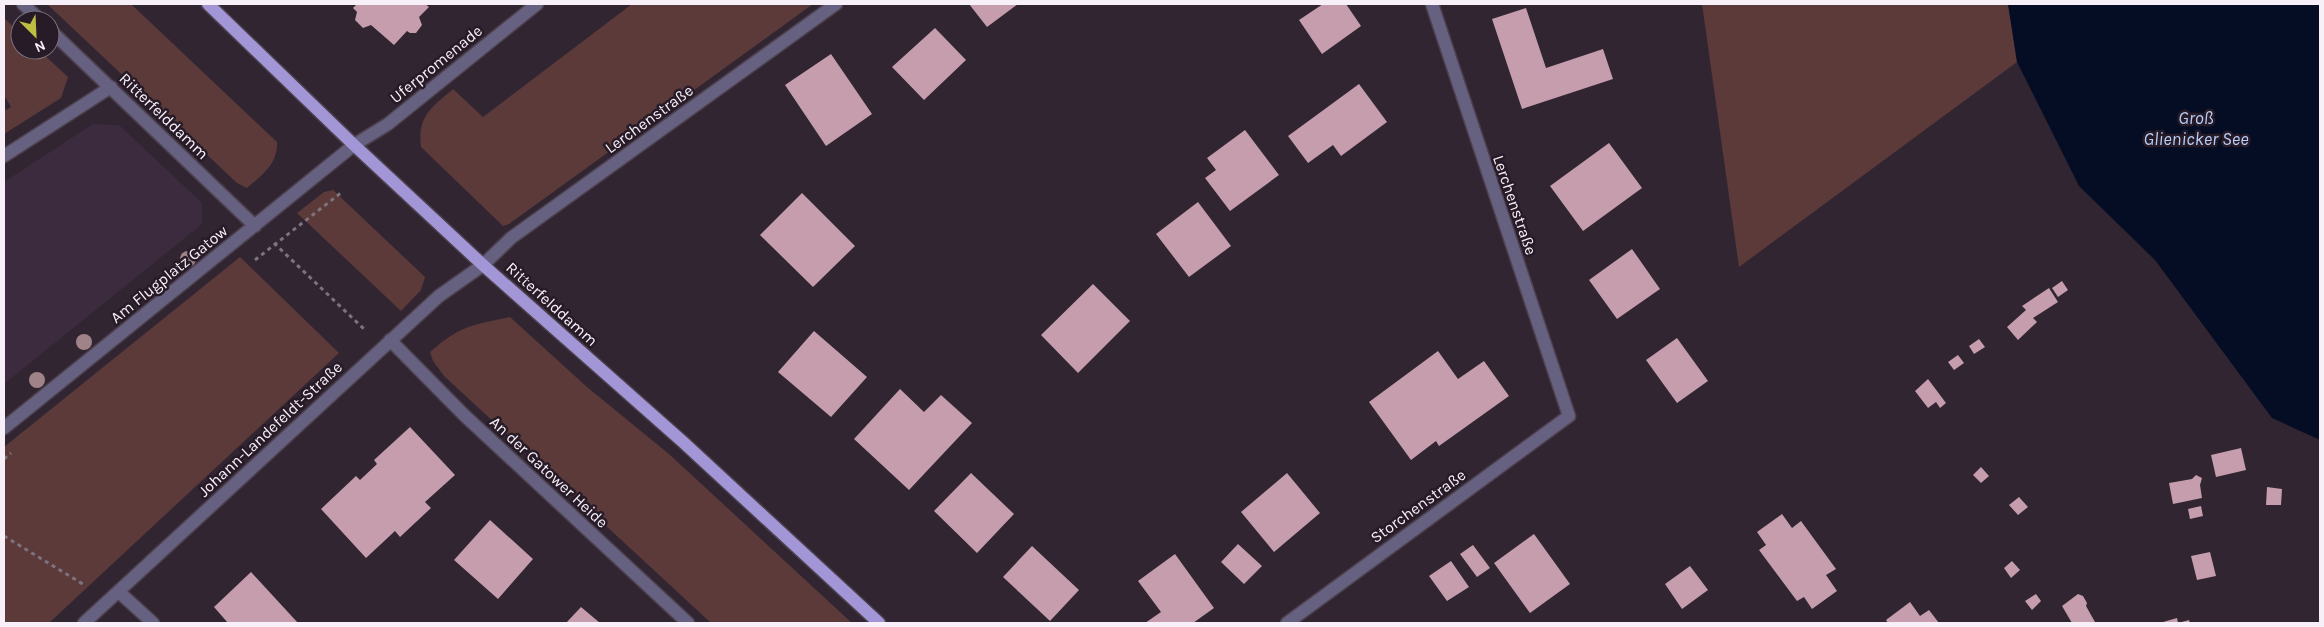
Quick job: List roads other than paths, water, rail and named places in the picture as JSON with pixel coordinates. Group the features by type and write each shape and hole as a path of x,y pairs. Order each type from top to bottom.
{"main road":[{"name":"Ritterfelddamm","path":"208,4 354,145 483,264 684,442 879,623"}],"street":[{"name":"Uferpromenade","path":"354,145 388,124 537,4"},
{"name":"Lerchenstraße","path":"483,264 511,238 836,4"},
{"name":"Lerchenstraße","path":"1432,4 1569,416"},
{"name":"Ritterfelddamm","path":"60,39 255,226"},
{"path":"4,156 111,87"},
{"name":"Am Flugplatz Gatow","path":"4,428 354,145"},
{"name":"Johann-Landefeldt-Straße","path":"84,623 439,296 483,264"},
{"name":"An der Gatower Heide","path":"387,344 688,623"},
{"name":"Storchenstraße","path":"1287,623 1569,416"},
{"path":"119,592 153,623"}],"water":[{"name":"Groß Glienicker See","path":"2008,4 2320,4 2320,440 2272,418 2155,260 2079,186 2017,62"}]}
